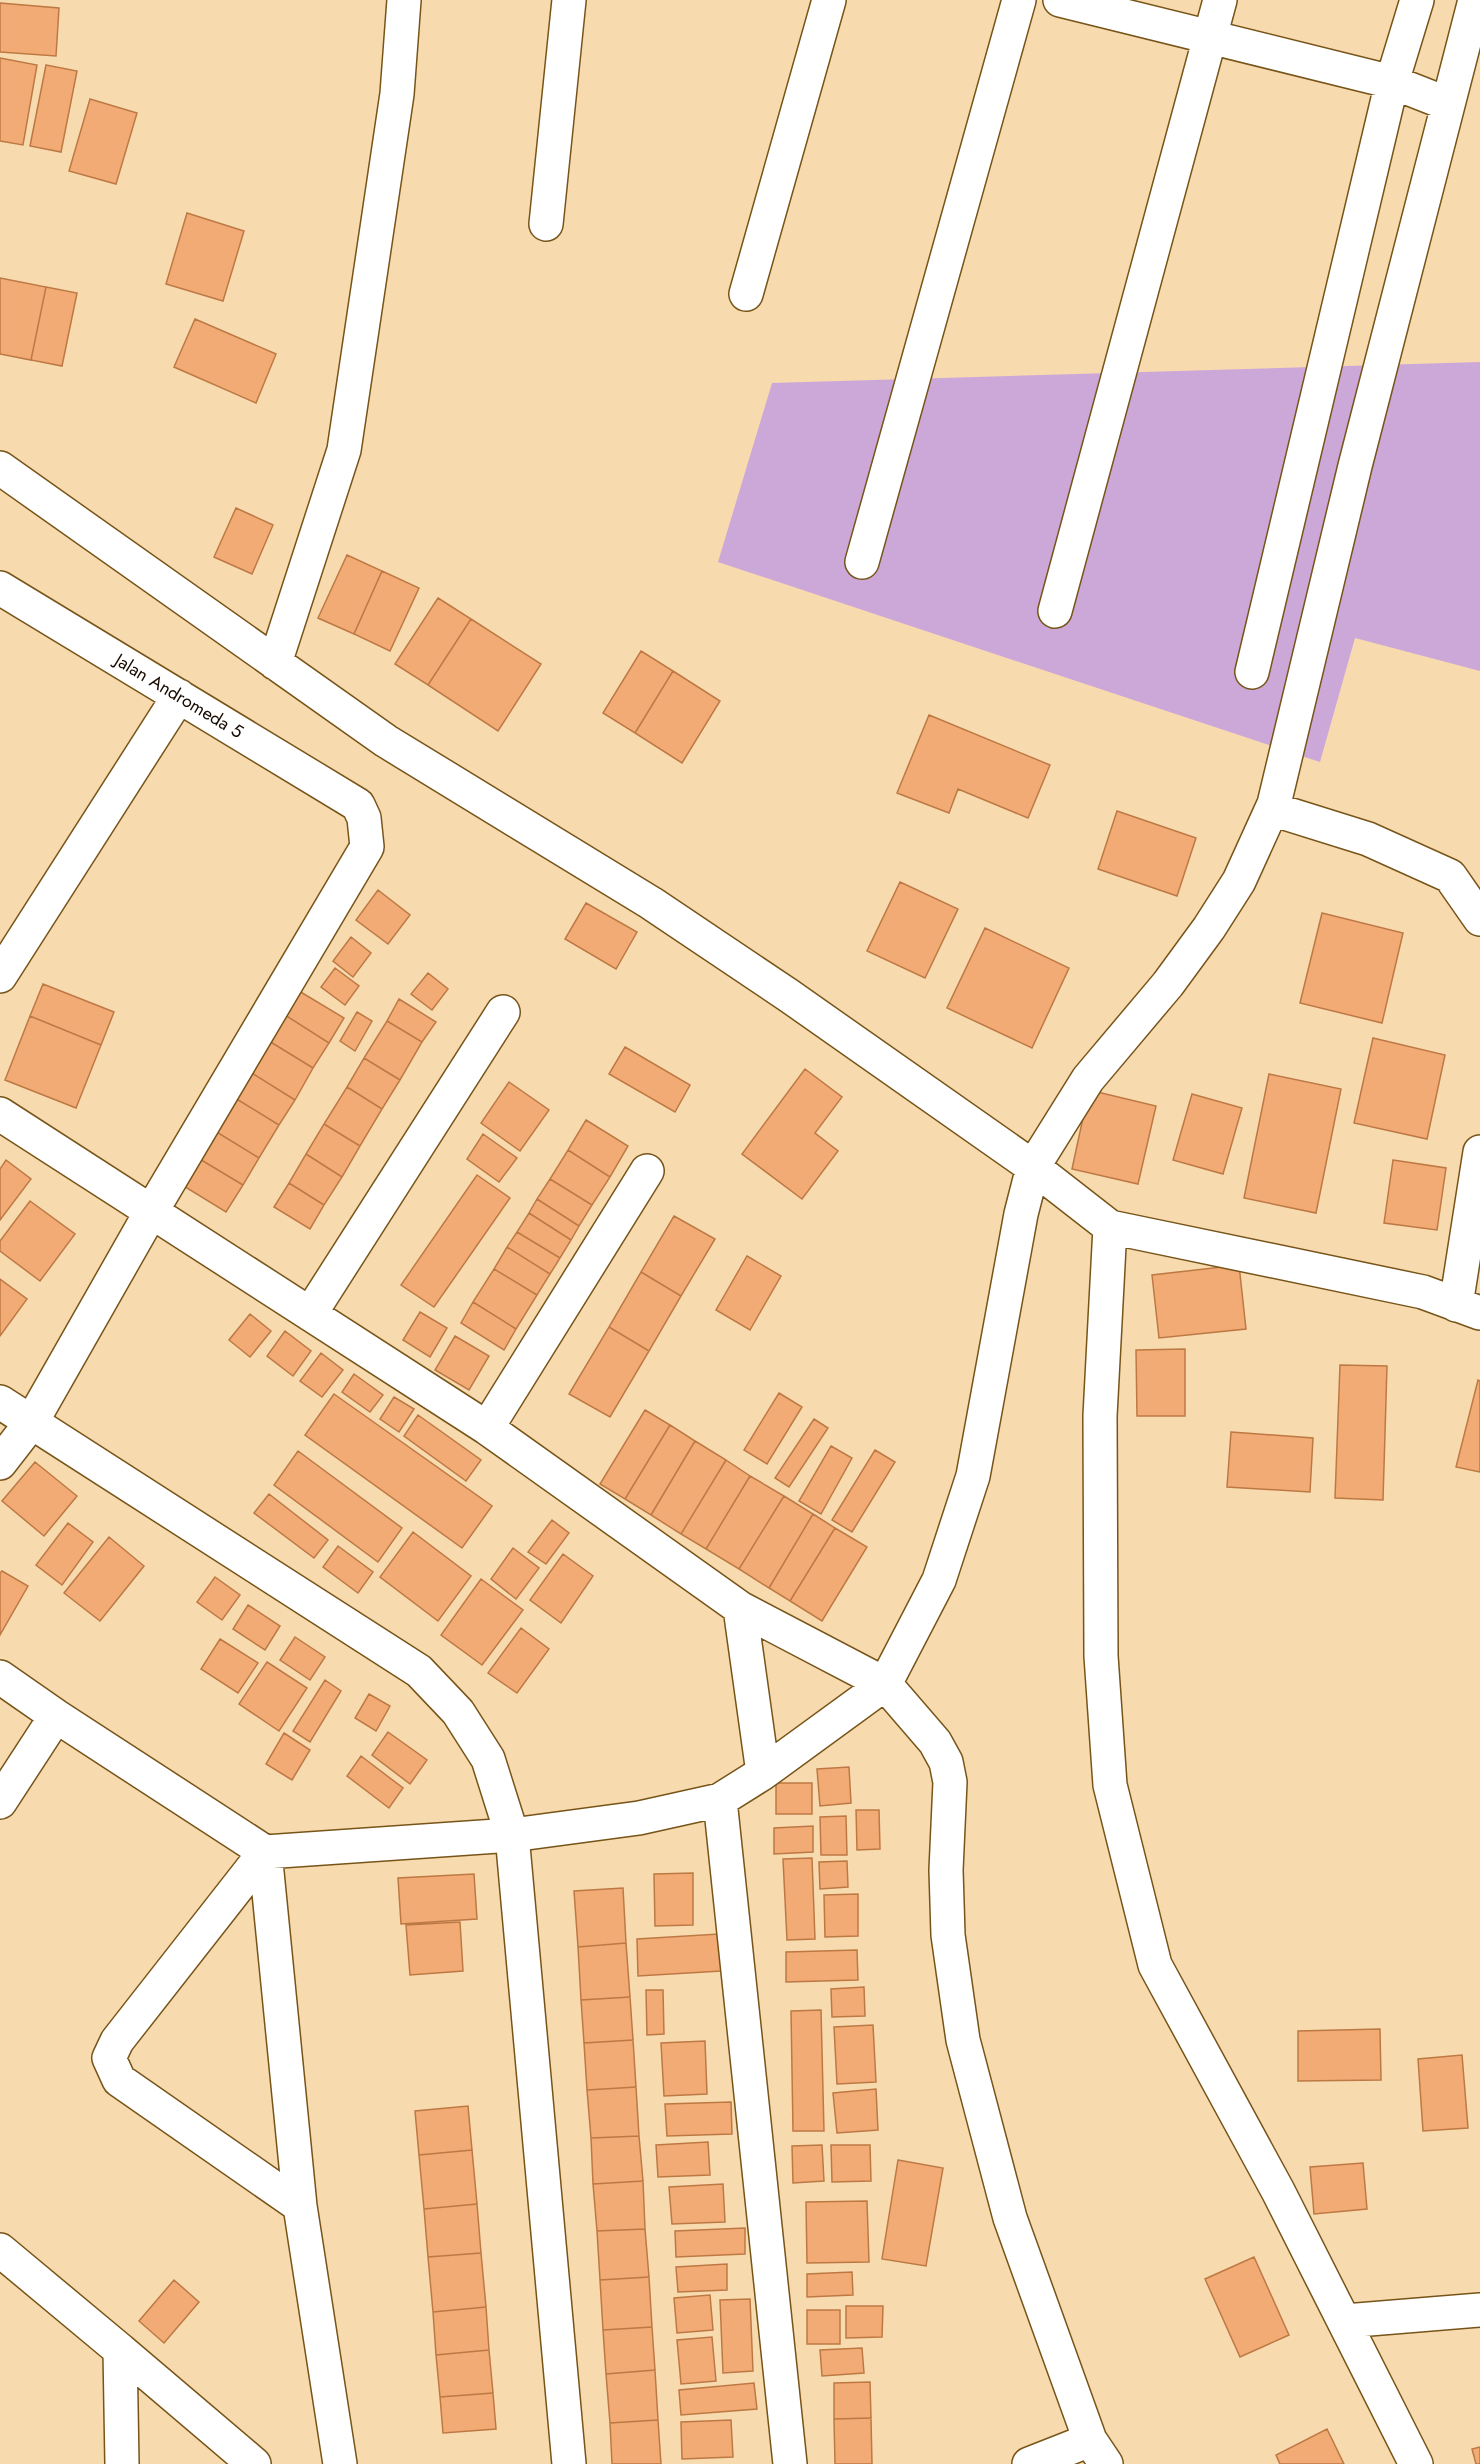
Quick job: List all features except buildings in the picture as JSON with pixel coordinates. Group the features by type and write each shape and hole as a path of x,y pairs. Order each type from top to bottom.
{"street":[{"path":"275,663 344,450 397,94 404,0"},
{"path":"546,224 569,0"},
{"path":"747,294 829,0"},
{"path":"862,562 1019,0"},
{"path":"1060,0 1392,82 1448,104"},
{"path":"1055,611 1220,0"},
{"path":"1252,672 1392,82 1417,0"},
{"path":"0,1677 265,1852 512,1835 639,1818 720,1800 763,1773 885,1684 939,1580 974,1476 1021,1214 1033,1167 1088,1079 1168,984 1209,928 1239,881 1272,809 1355,466 1475,0"},
{"path":"0,468 386,741 651,903 788,995 1033,1167 1110,1227 1423,1292 1468,1309 1480,1152"},
{"name":"Jalan Andromeda 5","path":"0,588 358,805 364,818 367,847 151,1212"},
{"path":"0,976 179,696"},
{"path":"1272,809 1368,839 1450,876 1480,919"},
{"path":"310,1314 503,1012"},
{"path":"0,1114 487,1428 740,1608 885,1684 935,1742 946,1762 950,1782 946,1870 948,1935 963,2040 1010,2218 1098,2452 1029,2464"},
{"path":"487,1428 647,1171"},
{"path":"0,1463 31,1423 151,1212"},
{"path":"1110,1227 1100,1427 1101,1656 1110,1785 1155,1965 1278,2191 1416,2464"},
{"path":"0,1402 419,1671 459,1712 488,1759 512,1835 569,2464"},
{"path":"740,1608 763,1773"},
{"path":"0,1802 56,1716"},
{"path":"720,1800 790,2464"},
{"path":"265,1852 117,2041 109,2058 118,2079 300,2206"},
{"path":"265,1852 300,2206 340,2464"},
{"path":"0,2250 254,2464"},
{"path":"1345,2321 1480,2310"},
{"path":"120,2350 122,2464"}],"shaded area":[{"path":"1480,362 1480,671 1355,638 1320,762 718,562 772,383"}]}
